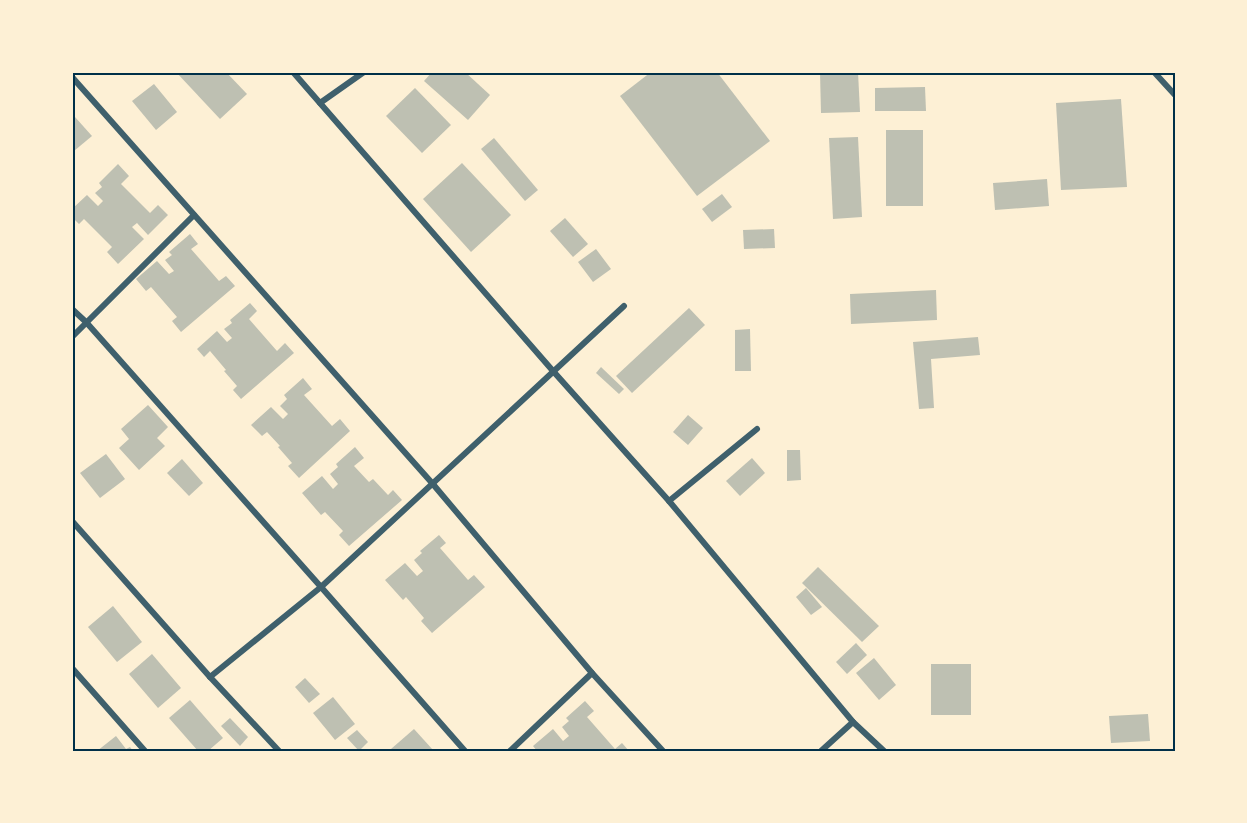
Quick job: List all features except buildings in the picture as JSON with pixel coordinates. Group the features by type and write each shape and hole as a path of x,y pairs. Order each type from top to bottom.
{"street":[{"path":"293,72 553,372 669,501 854,722 884,751"},
{"path":"320,103 364,72"},
{"path":"1154,72 1175,95"},
{"path":"72,77 432,483 592,673 663,751"},
{"path":"72,337 194,215"},
{"path":"210,677 321,587 624,306"},
{"path":"72,309 86,322 465,751"},
{"path":"669,501 757,429"},
{"path":"72,520 210,677 279,751"},
{"path":"72,668 145,751"},
{"path":"510,751 592,673"},
{"path":"821,751 854,722"}]}
